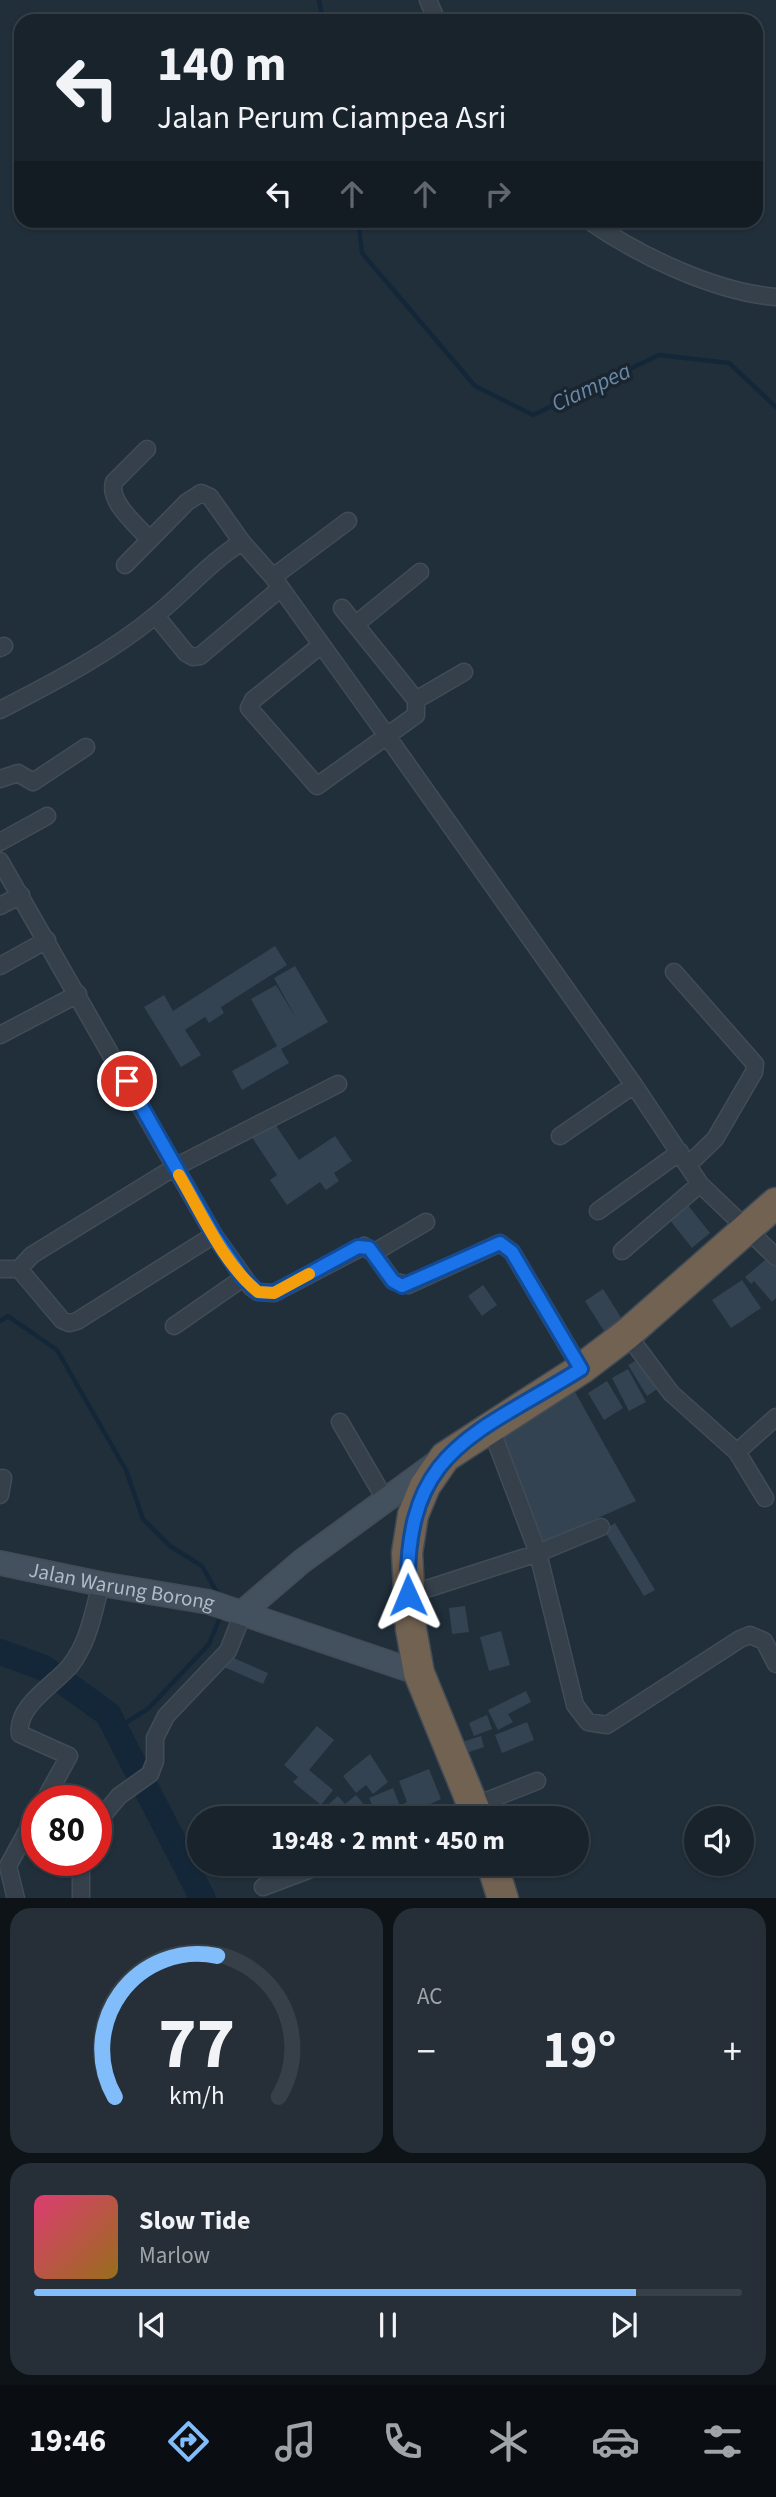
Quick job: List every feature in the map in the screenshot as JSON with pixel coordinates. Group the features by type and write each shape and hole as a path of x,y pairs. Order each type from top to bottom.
{"highway":[{"path":"474,1806 419,1673 408,1595 407,1553 413,1515 425,1486 445,1457 581,1369 627,1334 776,1203"},
{"path":"496,1876 503,1898"}],"main road":[{"name":"Jalan Warung Borong","path":"244,1611 301,1562 445,1457"},
{"name":"Jalan Warung Borong","path":"0,1563 244,1611 419,1673"}],"street":[{"path":"599,228 667,266 757,295 776,297"},
{"path":"147,449 114,482 112,488 119,503 149,539"},
{"path":"125,565 187,502 201,493 210,497 242,542 277,582 634,1085 701,1184 776,1257"},
{"path":"156,616 186,653 200,656 277,582 348,522"},
{"path":"0,710 82,668 156,616 225,551 242,542"},
{"path":"356,624 421,572"},
{"path":"321,645 253,700 250,708 317,786 416,715 416,700 342,608"},
{"path":"416,700 464,672"},
{"path":"0,779 18,773 35,782 86,747"},
{"path":"0,842 47,816"},
{"path":"0,861 21,895 41,943 78,994 214,1235 243,1278 258,1292 274,1293 358,1247 364,1246 373,1252 393,1281 402,1286 493,1244 506,1246 581,1369"},
{"path":"0,906 21,895"},
{"path":"0,966 41,943"},
{"path":"598,1211 685,1158 721,1130 754,1072 755,1064 674,972"},
{"path":"0,1035 78,994"},
{"path":"0,1269 19,1269 32,1255 175,1167 338,1084"},
{"path":"560,1136 634,1085"},
{"path":"622,1251 701,1184"},
{"path":"373,1252 426,1223"},
{"path":"19,1269 62,1320 69,1324 214,1235"},
{"path":"174,1326 243,1278"},
{"path":"627,1334 665,1388 737,1452 765,1498"},
{"path":"737,1452 776,1417"},
{"path":"340,1422 385,1499"},
{"path":"490,1426 538,1553 575,1705 588,1723 607,1725 740,1639 750,1636 764,1641 776,1664"},
{"path":"0,1495 3,1478"},
{"path":"408,1595 538,1553 601,1527"},
{"path":"53,1785 69,1756 20,1734 21,1718 71,1665 87,1640 102,1584"},
{"path":"112,1804 118,1796 150,1774 155,1761 155,1738 166,1716 228,1651 244,1611"},
{"path":"487,1806 537,1780"},
{"path":"16,1898 8,1866 21,1842"},
{"path":"81,1876 81,1898"},
{"path":"263,1887 292,1876"}],"building":[{"path":"275,946 287,965 221,1007 224,1013 209,1023 205,1017 185,1030 201,1055 181,1067 144,1007 164,995 173,1011"},
{"path":"295,966 328,1022 281,1049 289,1063 242,1090 232,1071 277,1046 251,999 276,985 296,1018 274,978"},
{"path":"273,1121 299,1160 335,1136 352,1161 334,1173 339,1181 326,1190 320,1182 287,1205 270,1180 277,1175 251,1136"},
{"path":"687,1204 710,1233 692,1248 669,1219"},
{"path":"771,1255 776,1261 776,1298 772,1302 754,1281 751,1284 745,1277"},
{"path":"742,1280 761,1308 731,1328 712,1300"},
{"path":"483,1285 497,1305 482,1316 468,1296"},
{"path":"603,1289 622,1319 604,1331 585,1301"},
{"path":"642,1357 660,1387 647,1396 628,1365"},
{"path":"628,1369 646,1402 629,1411 612,1378"},
{"path":"607,1381 623,1408 604,1420 588,1393"},
{"path":"575,1392 636,1501 544,1542 501,1435"},
{"path":"615,1523 655,1590 644,1596 604,1530"},
{"path":"465,1606 469,1632 452,1634 449,1608"},
{"path":"501,1631 510,1665 489,1671 480,1637"},
{"path":"229,1656 268,1673 263,1684 224,1667"},
{"path":"526,1691 531,1702 508,1714 513,1722 498,1730 488,1710"},
{"path":"487,1715 492,1729 474,1736 469,1723"},
{"path":"527,1722 534,1740 502,1753 495,1735"},
{"path":"317,1726 334,1740 309,1770 333,1790 321,1805 293,1782 298,1777 284,1765"},
{"path":"481,1736 484,1747 457,1756 453,1745"},
{"path":"370,1754 388,1782 373,1794 366,1785 356,1793 343,1776"},
{"path":"429,1769 441,1799 426,1806 400,1806 407,1802 399,1781"},
{"path":"393,1788 400,1806 373,1806 369,1798"},
{"path":"356,1795 365,1806 326,1806 338,1796 345,1804"}],"waterway":[{"name":"Ciampea","path":"319,0 322,14"},
{"name":"Ciampea","path":"359,228 362,253 475,386 533,415 659,355 729,363 776,407"},
{"path":"0,1321 8,1316 57,1350 126,1470 143,1519 170,1546 202,1566 219,1596"},
{"path":"116,1729 149,1708 209,1644 221,1615"},
{"path":"0,1652 44,1668 108,1714 202,1898"}],"slow traffic":[{"path":"179,1175 214,1235 251,1287 258,1292 274,1293 309,1274"}],"route":[{"path":"127,1081 214,1235 243,1278 258,1292 274,1293 358,1247 369,1248 393,1281 402,1286 500,1243 512,1252 581,1369 468,1439 445,1457 425,1486 413,1515 407,1553 408,1595"}]}
